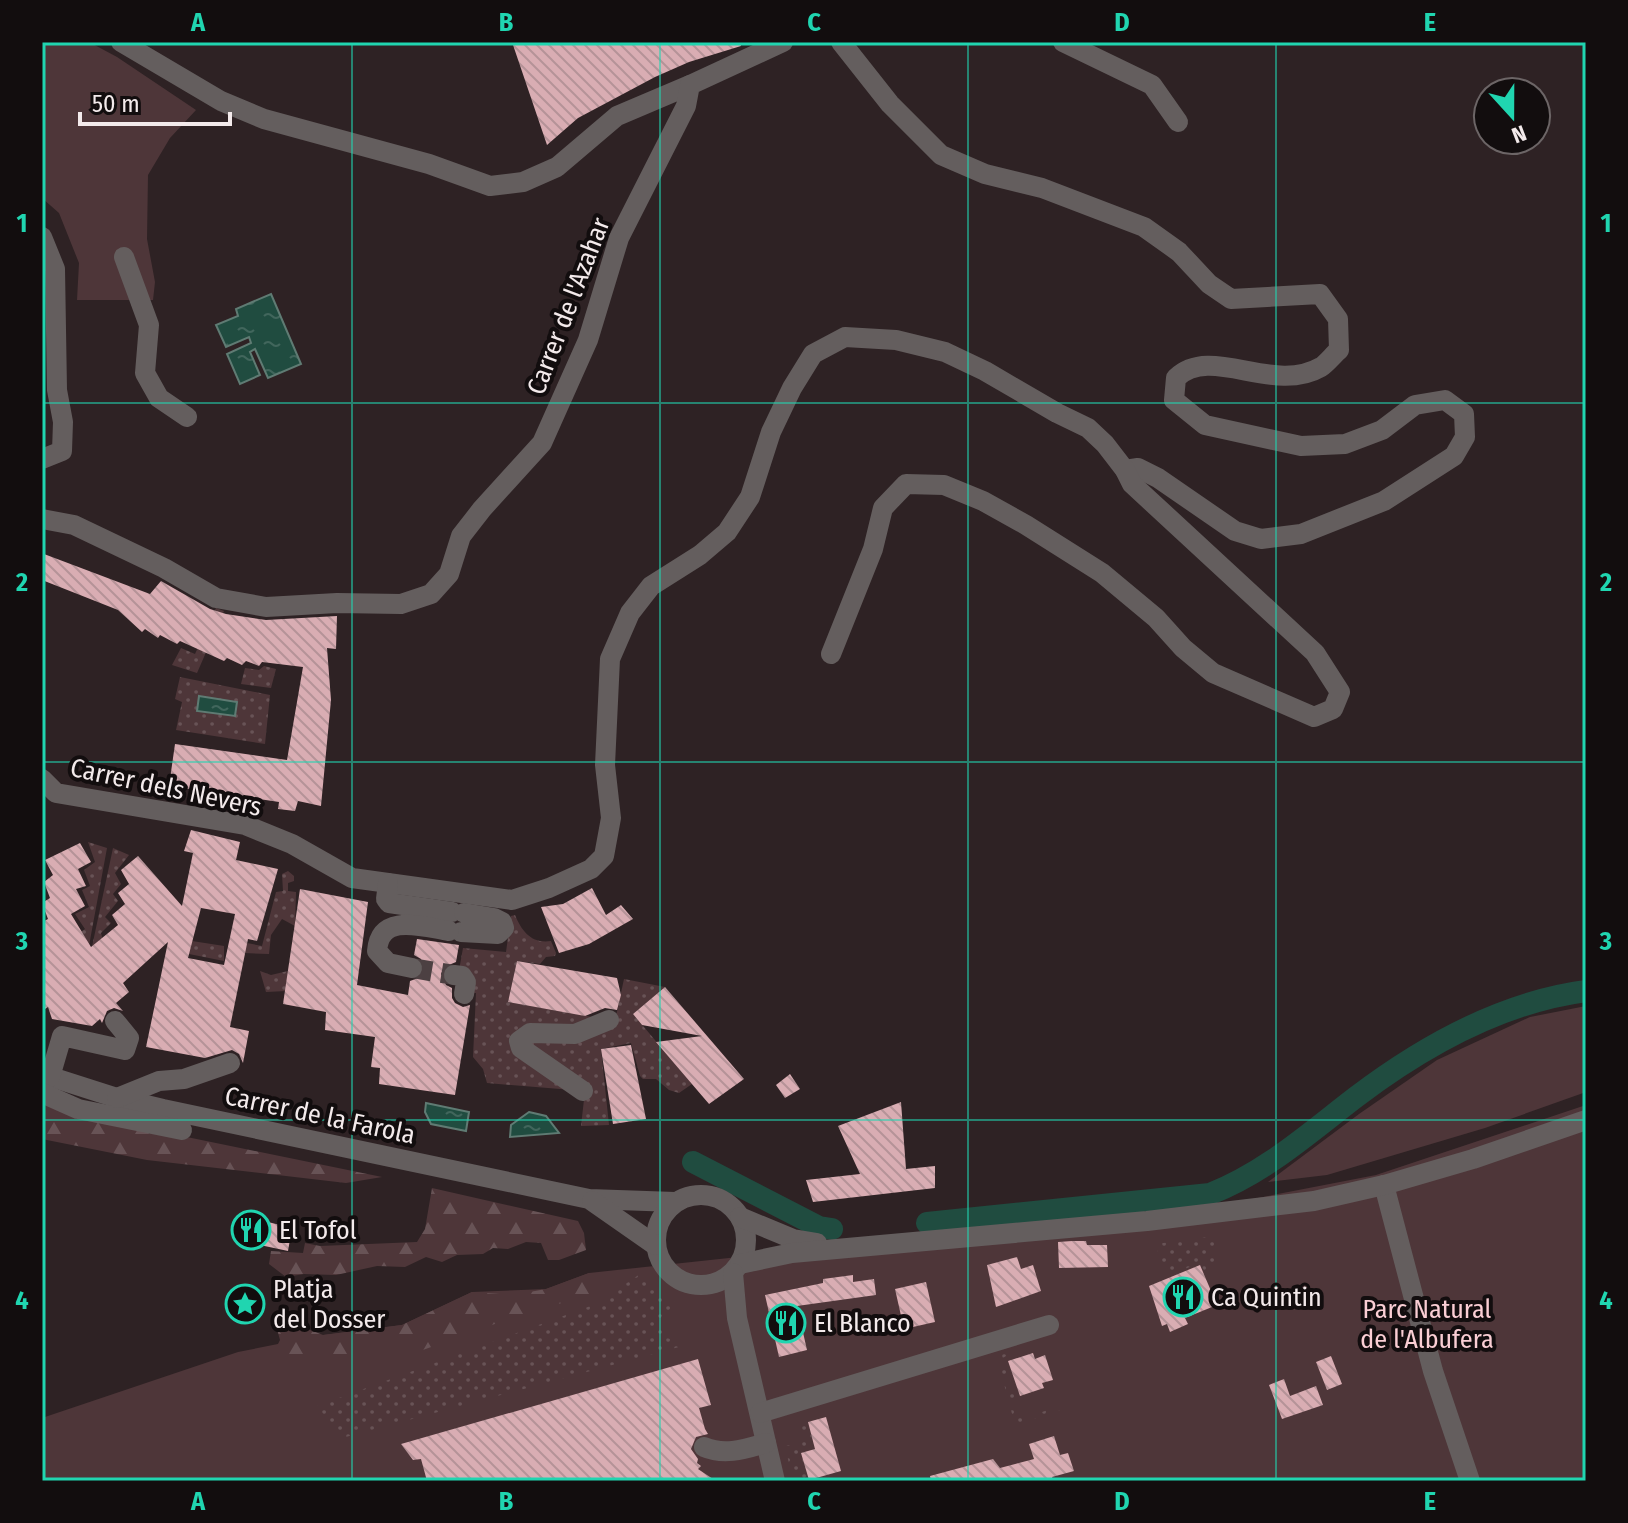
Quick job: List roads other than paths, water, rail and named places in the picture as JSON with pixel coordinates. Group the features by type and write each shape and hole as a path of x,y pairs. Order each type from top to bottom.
{"street":[{"path":"121,42 221,101 264,119 429,164 490,186 523,182 557,167 617,116 783,42"},
{"path":"831,654 873,549 883,508 906,484 944,485 983,501 1102,573 1156,618 1183,648 1213,673 1314,717 1333,709 1340,692 1315,653 1132,484 1125,470 1138,468 1158,478 1235,531 1261,539 1301,534 1384,501 1454,456 1465,437 1464,414 1445,400 1415,405 1382,430 1345,444 1301,446 1205,425 1174,400 1176,378 1186,368 1208,364 1287,377 1320,367 1339,350 1338,319 1320,294 1231,299 1209,284 1179,252 1144,227 1042,188 985,174 941,155 890,104 841,42"},
{"path":"1063,42 1152,85 1178,122"},
{"name":"Carrer de l'Azahar","path":"42,519 74,525 164,568 216,598 266,607 337,603 401,604 431,594 449,574 461,536 542,443 588,340 619,238 686,106 690,85"},
{"path":"42,237 55,269 57,390 63,422 62,451 42,459"},
{"path":"124,257 149,325 145,373 159,398 187,417"},
{"name":"Carrer dels Nevers","path":"42,779 56,793 245,825 292,844 352,878 512,900 591,869 604,856 611,818 605,765 610,659 630,613 651,586 700,555 727,532 750,497 771,432 813,354 845,337 896,340 945,352 1088,428 1125,470"},
{"path":"388,883 386,899 389,903 456,922 387,927 381,934 377,951 388,963 412,968"},
{"path":"454,975 462,976 466,982 464,994"},
{"path":"583,1091 521,1048 519,1041 530,1033 575,1034 609,1020"},
{"path":"115,1021 129,1038 125,1050 62,1036 45,1081 78,1109 182,1130"},
{"path":"117,1098 159,1081 184,1079 230,1063"},
{"name":"Carrer de la Farola","path":"45,1081 589,1199"},
{"path":"702,1286 719,1282 736,1268 792,1253 1250,1210 1314,1201 1384,1185 1473,1159 1586,1120"},
{"path":"1384,1185 1433,1371 1470,1481"},
{"path":"589,1199 675,1202 703,1195 730,1205 740,1217 746,1242 736,1268 737,1318 775,1481"},
{"path":"589,1199 655,1245"},
{"path":"675,1202 659,1221 655,1245 659,1258 676,1279 702,1286 737,1318"},
{"path":"740,1217 793,1239 849,1248"},
{"path":"760,1413 1049,1325"},
{"path":"704,1447 732,1452 766,1443"}],"water":[{"path":"271,294 301,364 268,378 255,349 250,352 260,375 240,384 227,354 251,343 249,337 226,347 216,325 238,316 236,309"},
{"path":"199,696 237,702 235,716 197,711"},
{"path":"426,1103 469,1112 466,1131 431,1124 425,1112"},
{"path":"529,1112 546,1116 559,1133 510,1137 511,1125"}],"waterway":[{"path":"927,1223 1210,1194 1250,1175 1381,1079 1436,1044 1524,1005 1586,991"},
{"path":"693,1162 819,1227 832,1229"}],"tunnel":[{"path":"412,968 454,975"}],"place":[{"name":"El Tofol","path":"251,1230"},
{"name":"Ca Quintin","path":"1183,1297"},
{"name":"Platja del Dosser","path":"245,1304"},
{"name":"El Blanco","path":"786,1323"}],"park label":[{"name":"Parc Natural de l'Albufera","path":"1427,1324"}]}
